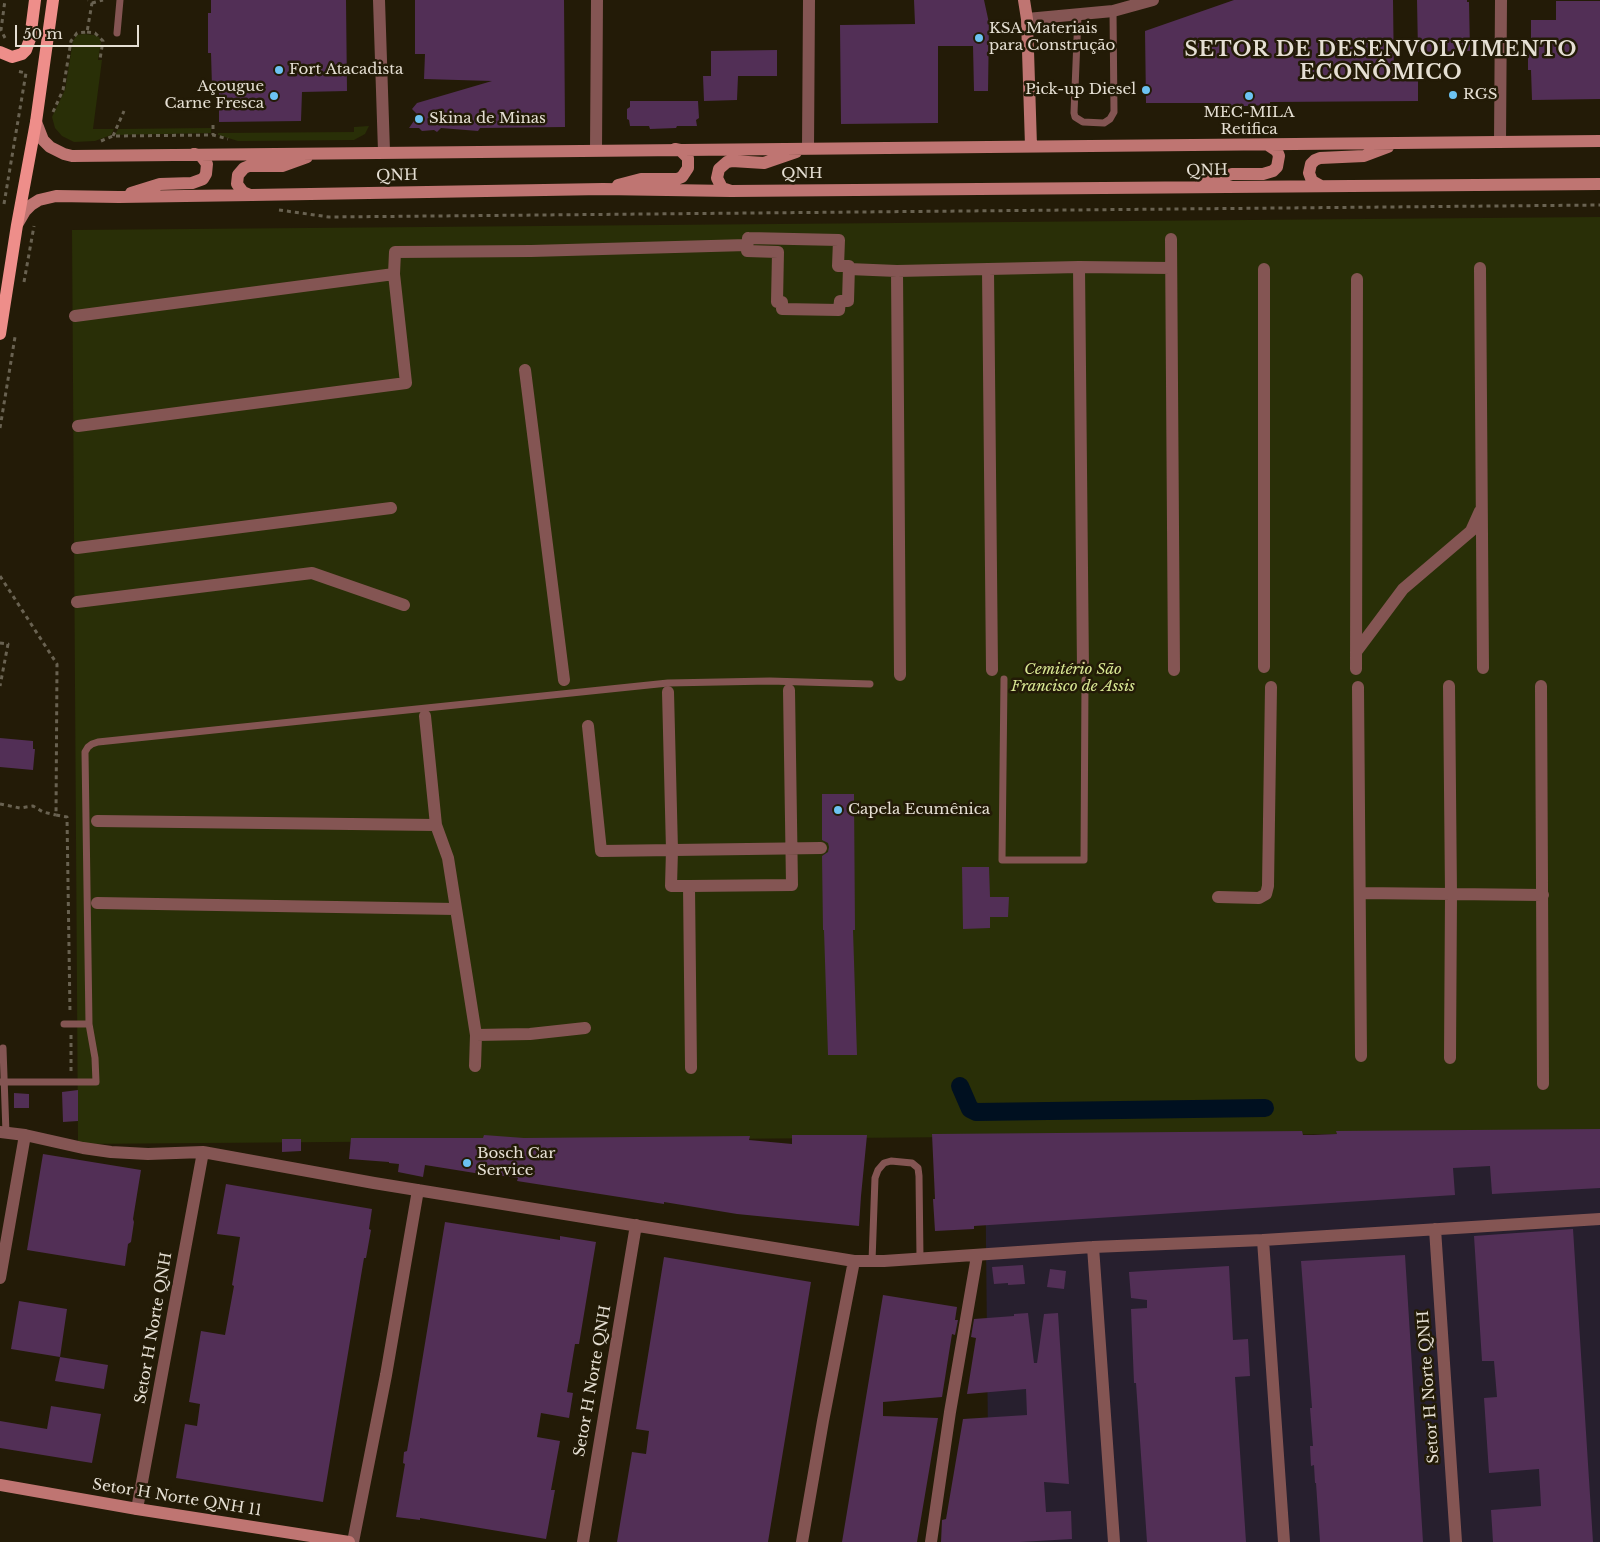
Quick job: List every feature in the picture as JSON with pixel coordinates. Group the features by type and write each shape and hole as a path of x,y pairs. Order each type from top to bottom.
{"main road":[{"path":"4,54 17,56 22,54 29,45 35,0"},
{"path":"0,334 36,122 53,0"}],"street":[{"path":"379,0 384,151"},
{"path":"596,150 597,0"},
{"path":"731,191 722,188 717,178 720,169 727,162 764,162 808,148 810,0"},
{"path":"1024,0 1027,19 1031,146"},
{"path":"1027,19 1114,11 1152,0"},
{"path":"1500,142 1501,0"},
{"name":"QNH","path":"36,122 43,140 50,147 72,156 384,151 1600,141"},
{"path":"1321,186 1312,181 1309,173 1311,164 1315,160 1364,156 1398,144"},
{"path":"1188,187 1232,174 1263,174 1273,171 1277,167 1279,156 1277,151 1268,145"},
{"path":"603,189 641,179 677,179 682,177 688,168 688,158 680,150 675,149"},
{"path":"252,195 243,192 237,184 238,175 244,168 249,166 282,166 317,153"},
{"path":"119,197 160,184 198,182 206,174 207,164 201,156 193,154"},
{"name":"QNH","path":"17,226 25,211 31,205 47,197 603,189 731,191 1600,184"},
{"path":"849,269 848,301 840,301 839,310 782,309 782,302 777,302 778,252 747,251 748,238 839,240 838,266 849,266 849,269 897,271 1079,267 1171,268"},
{"path":"1171,238 1174,670"},
{"path":"78,426 406,383 394,274 394,252 531,251 747,245"},
{"path":"1079,267 1084,675"},
{"path":"1480,268 1484,668"},
{"path":"1264,269 1264,667"},
{"path":"988,270 992,670"},
{"path":"897,271 900,675"},
{"path":"75,316 394,274"},
{"path":"1356,669 1357,279"},
{"path":"525,370 564,680"},
{"path":"1356,652 1403,589 1471,531 1482,507"},
{"path":"77,548 391,508"},
{"path":"77,602 312,573 404,605"},
{"path":"1449,686 1450,1058"},
{"path":"1541,686 1543,1084"},
{"path":"1218,897 1258,898 1266,894 1268,886 1271,687"},
{"path":"1358,687 1361,1056"},
{"path":"668,692 672,850 671,886 792,885 789,690"},
{"path":"425,716 436,825 448,858 476,1035 475,1066"},
{"path":"588,726 600,851 821,848"},
{"path":"97,821 436,825"},
{"path":"689,886 691,1068"},
{"path":"1360,893 1543,895"},
{"path":"97,903 455,909"},
{"path":"476,1035 530,1034 584,1028"},
{"path":"3,1132 111,1152 148,1154 203,1152 418,1190 854,1261 977,1256 1092,1247 1263,1240 1600,1219"},
{"path":"0,1278 25,1135"},
{"name":"Setor H Norte QNH","path":"137,1509 203,1152"},
{"path":"353,1542 386,1375 418,1190"},
{"name":"Setor H Norte QNH","path":"583,1542 636,1225"},
{"name":"Setor H Norte QNH","path":"1435,1229 1456,1542"},
{"path":"1263,1240 1284,1542"},
{"path":"1092,1247 1114,1542"},
{"path":"931,1542 950,1412 977,1256"},
{"path":"802,1542 854,1261"},
{"name":"Setor H Norte QNH 11","path":"0,1485 137,1509 349,1542"}],"lane":[{"path":"117,33 120,0"},
{"path":"1078,15 1074,113 1083,122 1104,123 1110,119 1114,112 1114,11"},
{"path":"1004,679 1002,860 1084,860 1084,675"},
{"path":"2,1082 96,1082 90,1024 85,752 92,744 668,682 770,681 870,684"},
{"path":"67,1024 90,1024"},
{"path":"3,1132 2,1082 4,1048"},
{"path":"872,1261 875,1178 884,1162 891,1161 912,1163 918,1168 920,1258"}],"path":[{"path":"3,213 26,73 5,69 4,54 10,41 4,38 1,30 5,0"},
{"path":"88,0 92,3"},
{"path":"92,3 103,0"},
{"path":"87,32 92,3"},
{"path":"51,116 63,90 71,41 77,33 95,33 103,41 100,59"},
{"path":"113,136 124,110"},
{"path":"213,126 214,135"},
{"path":"94,143 113,136 214,135 230,140"},
{"path":"278,210 313,216 339,216 1600,205"},
{"path":"24,286 35,220"},
{"path":"0,428 16,334"},
{"path":"0,576 56,664 56,815"},
{"path":"0,643 8,644 0,686"},
{"path":"0,804 20,808 33,806 43,812 67,818 67,1024 72,1082"}],"shaded area":[{"path":"985,1143 1600,1150 1600,1542 989,1542"}],"green space":[{"path":"84,34 99,37 101,42 98,60 102,60 93,129 114,129 111,135 95,141 74,142 62,136 55,128 52,117 65,90 73,41 77,35"},
{"path":"369,126 365,134 354,140 238,141 218,135 218,133 354,132 354,127"},
{"path":"211,128 211,133 115,135 118,129"},
{"name":"Cemitério São Francisco de Assis","path":"1600,217 1600,1132 78,1144 72,230"}],"building":[{"name":"Fort Atacadista","path":"211,0 346,0 347,91 302,92 301,121 219,122 219,87 212,87 211,53 208,53 208,13 211,13"},
{"path":"415,0 564,0 565,127 480,128 478,131 441,128 437,132 434,130 422,131 419,128 409,128 418,115 412,109 417,103 492,81 424,79 425,54 415,54"},
{"path":"914,0 984,0 989,23 988,91 974,91 973,46 938,46 938,123 841,124 840,25 915,24"},
{"path":"1234,0 1393,0 1394,79 1418,78 1418,101 1270,102 1270,105 1246,106 1220,106 1220,103 1146,103 1145,31"},
{"path":"1417,0 1467,0 1469,2 1470,51 1418,52"},
{"path":"1556,1 1600,1 1600,99 1532,100 1531,70 1528,70 1528,51 1531,51 1531,20 1556,20"},
{"path":"777,50 777,76 738,76 737,100 704,101 703,76 711,76 711,51"},
{"path":"630,101 698,101 699,118 696,120 697,126 650,129 649,126 630,126 627,119 627,109 630,107"},
{"path":"0,738 33,741 33,749 35,749 33,770 0,767"},
{"path":"822,794 854,794 855,930 853,930 857,1055 828,1055 822,856 828,852 829,847 828,843 822,840"},
{"path":"962,867 989,867 990,897 1009,897 1008,917 990,917 990,928 963,929"},
{"path":"78,1090 78,1121 63,1122 62,1092"},
{"path":"14,1093 29,1094 29,1108 14,1108"},
{"path":"1600,1129 1600,1188 1492,1194 1490,1166 1453,1168 1455,1195 974,1226 974,1229 935,1231 932,1134 1302,1131 1303,1135 1313,1135 1337,1134 1336,1131"},
{"path":"484,1135 524,1138 750,1136 749,1140 792,1144 792,1135 867,1135 859,1226 737,1214 664,1202 664,1204 517,1181 518,1178 425,1165 423,1177 398,1172 399,1164 349,1159 351,1138 483,1138"},
{"path":"282,1139 301,1139 301,1151 282,1152"},
{"path":"43,1154 141,1170 131,1242 128,1244 125,1266 27,1250"},
{"path":"226,1184 372,1209 369,1229 371,1230 366,1258 364,1258 323,1502 176,1478 185,1424 197,1426 200,1404 189,1402 201,1331 225,1335 234,1286 232,1285 240,1237 217,1234"},
{"path":"445,1222 560,1240 560,1236 596,1242 579,1344 575,1344 567,1392 573,1393 569,1418 541,1413 537,1437 560,1441 551,1490 555,1490 546,1539 420,1518 420,1520 396,1517 405,1464 403,1463 404,1452 407,1451"},
{"path":"1573,1229 1593,1542 1493,1542 1491,1510 1541,1506 1539,1469 1489,1473 1484,1398 1497,1397 1494,1361 1482,1361 1474,1236"},
{"path":"1405,1255 1423,1542 1320,1542 1314,1465 1311,1466 1310,1446 1313,1446 1310,1408 1312,1408 1301,1261"},
{"path":"664,1257 811,1282 768,1542 617,1542 632,1452 646,1454 649,1431 636,1429"},
{"path":"1023,1265 1025,1284 994,1284 992,1267"},
{"path":"1229,1266 1233,1340 1248,1339 1250,1376 1235,1377 1246,1542 1147,1542 1136,1383 1134,1383 1131,1309 1147,1308 1147,1300 1131,1298 1129,1272"},
{"path":"1050,1269 1066,1271 1064,1289 1047,1287"},
{"path":"883,1295 957,1307 955,1320 958,1320 955,1335 952,1334 942,1397 883,1402 883,1416 938,1418 917,1542 842,1542"},
{"path":"19,1301 67,1309 60,1357 11,1349"},
{"path":"1028,1313 1034,1363 1037,1363 1044,1314 1058,1313 1069,1484 1044,1482 1046,1512 1071,1511 1072,1539 1020,1542 941,1542 942,1520 946,1519 963,1419 1027,1415 1026,1389 967,1394 976,1338 971,1337 974,1319"},
{"path":"60,1357 108,1365 104,1389 55,1381"},
{"path":"51,1406 101,1414 92,1463 0,1448 0,1421 47,1429"}],"waterway":[{"path":"960,1086 970,1109 976,1112 1265,1108"}],"place":[{"name":"KSA Materiais para Construção","path":"979,38"},
{"name":"Fort Atacadista","path":"279,70"},
{"name":"Pick-up Diesel","path":"1146,90"},
{"name":"RGS","path":"1453,95"},
{"name":"Açougue Carne Fresca","path":"274,96"},
{"name":"MEC-MILA Retifica","path":"1249,96"},
{"name":"Skina de Minas","path":"419,119"},
{"name":"Capela Ecumênica","path":"838,810"},
{"name":"Bosch Car Service","path":"467,1163"}],"district":[{"name":"SETOR DE DESENVOLVIMENTO ECONÔMICO","path":"1381,62"}]}
